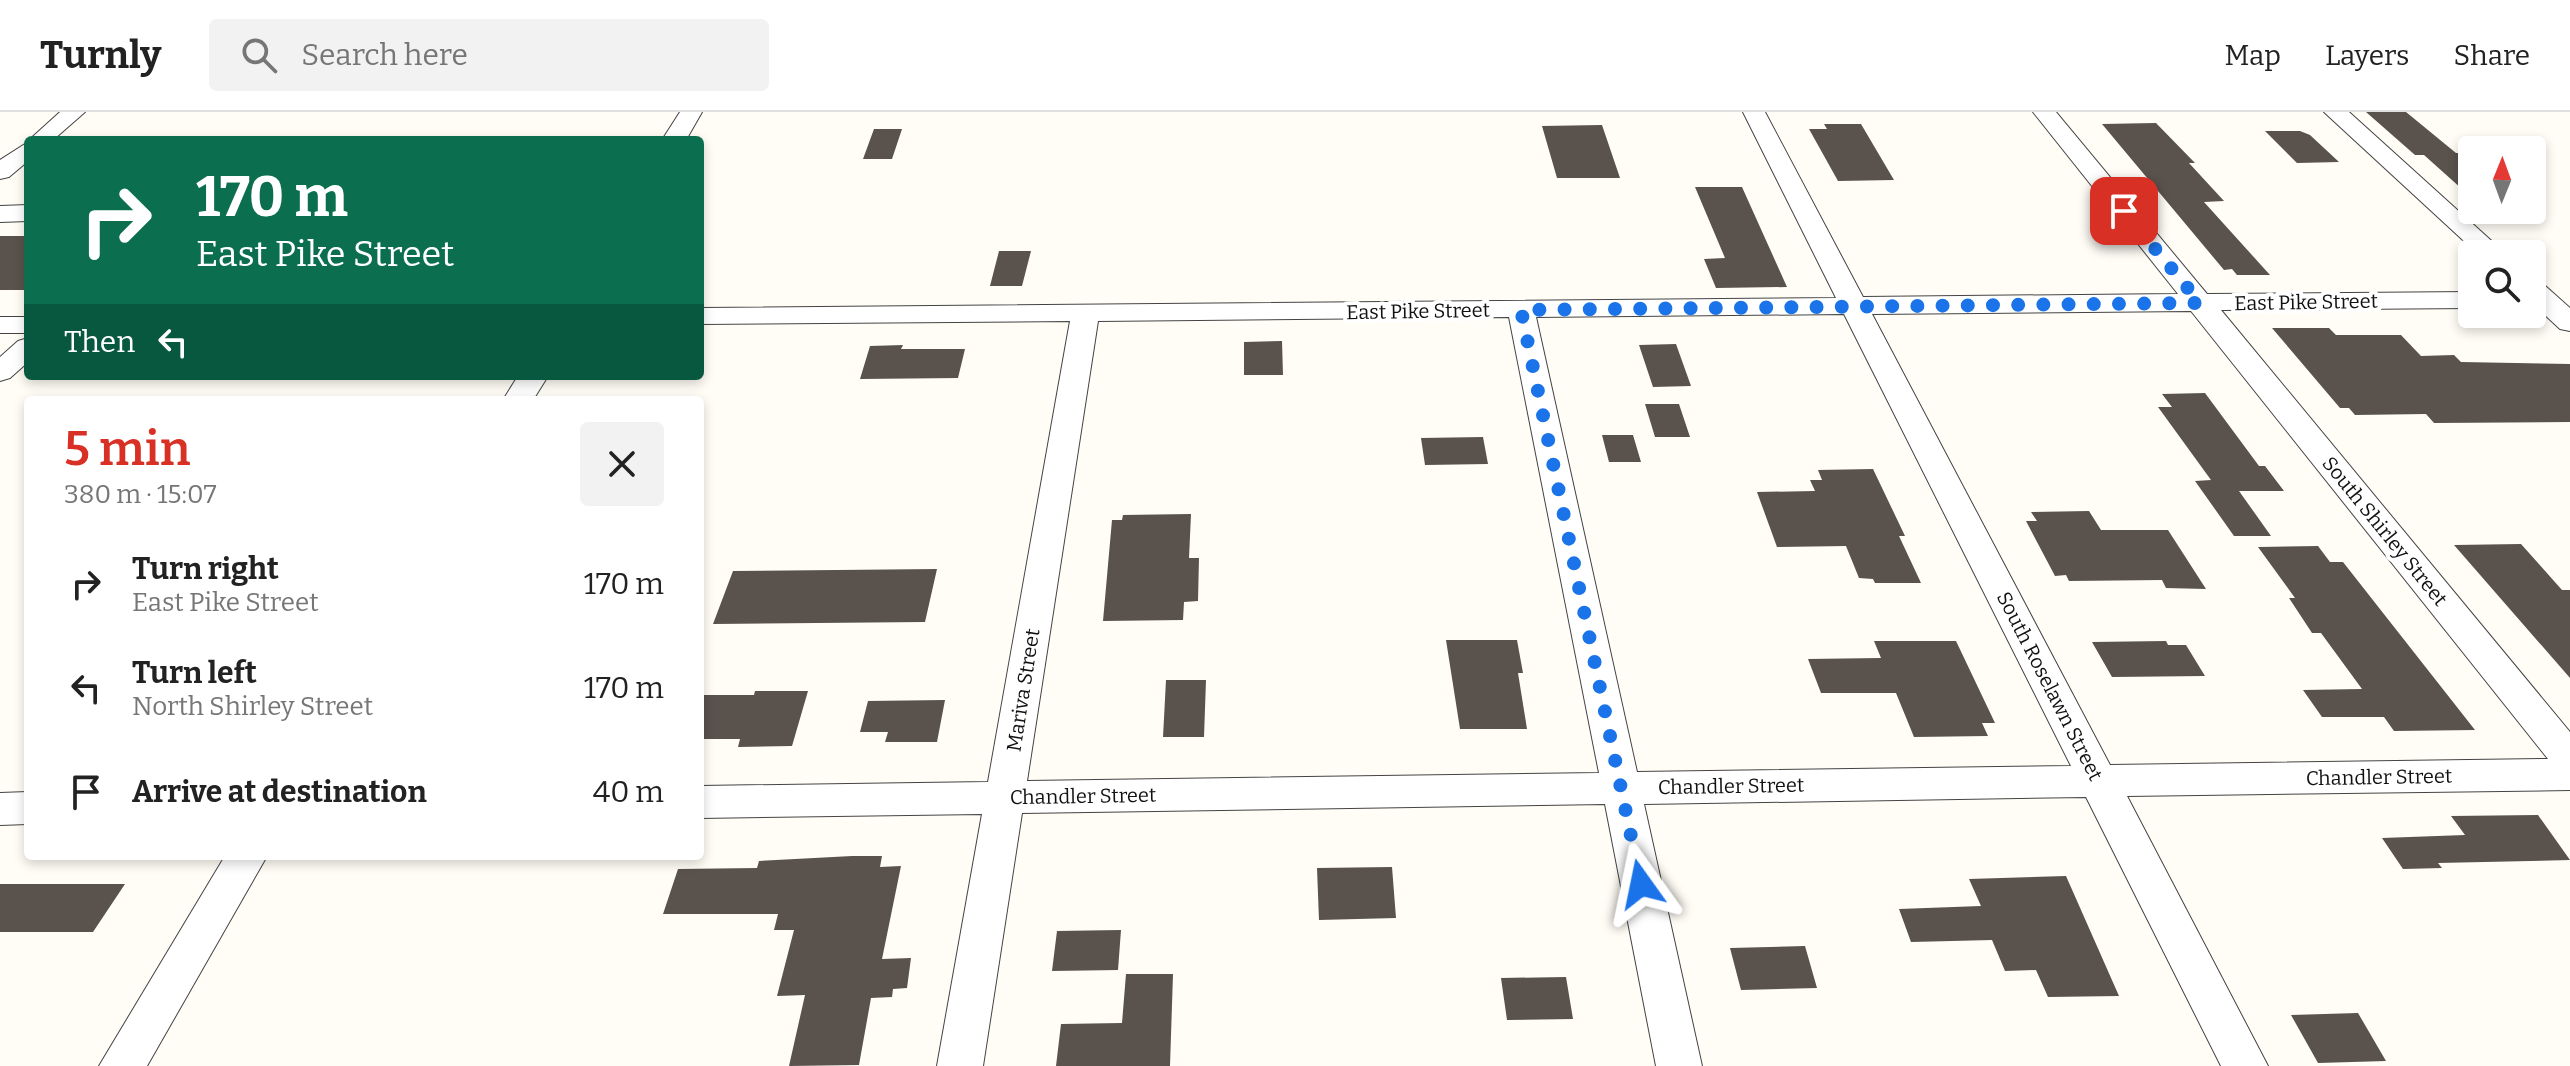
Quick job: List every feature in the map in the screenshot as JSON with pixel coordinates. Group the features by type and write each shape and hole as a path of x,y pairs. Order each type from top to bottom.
{"street":[{"path":"44,136 74,112"},
{"path":"676,136 691,112"},
{"name":"South Roselawn Street","path":"1754,112 2245,1066"},
{"name":"South Shirley Street","path":"2044,112 2570,759"},
{"path":"2335,112 2477,240"},
{"path":"0,172 24,152"},
{"path":"0,214 24,213"},
{"path":"2546,299 2570,323"},
{"name":"East Pike Street","path":"704,316 2458,300"},
{"path":"1521,310 1679,1066"},
{"name":"Mariva Street","path":"960,1066 1085,314"},
{"path":"0,325 24,325"},
{"path":"0,372 24,351"},
{"name":"Chandler Street","path":"704,802 2570,774"},
{"path":"0,809 24,808"},
{"path":"122,1066 245,860"}],"building":[{"path":"2366,112 2406,112 2458,153 2458,185 2424,155 2415,155"},
{"path":"2156,123 2195,163 2189,163 2224,201 2204,202 2270,275 2237,275 2232,269 2224,270 2102,124"},
{"path":"1824,124 1861,124 1894,180 1838,181 1809,129 1827,129"},
{"path":"1602,125 1620,178 1557,178 1542,126"},
{"path":"874,129 902,129 892,159 863,159"},
{"path":"2265,131 2300,131 2310,135 2339,162 2297,163"},
{"path":"1695,187 1742,187 1787,287 1716,288 1704,259 1725,258"},
{"path":"0,236 24,236 24,290 0,290"},
{"path":"999,251 1031,251 1022,286 990,286"},
{"path":"2272,328 2329,328 2336,335 2401,335 2421,356 2454,355 2461,362 2570,364 2570,422 2434,423 2426,414 2355,415 2349,408 2340,408"},
{"path":"1282,341 1283,375 1244,375 1244,342"},
{"path":"1676,344 1691,386 1653,387 1639,345"},
{"path":"903,345 901,349 965,349 958,378 860,379 870,346"},
{"path":"2205,393 2259,466 2265,466 2284,491 2239,491 2271,536 2234,536 2195,481 2211,480 2158,407 2172,407 2162,394"},
{"path":"1645,404 1679,404 1690,437 1655,437"},
{"path":"1602,435 1633,435 1641,462 1609,462"},
{"path":"1483,437 1488,464 1425,465 1421,438"},
{"path":"1873,469 1905,536 1899,536 1921,583 1875,583 1873,579 1859,578 1846,546 1777,547 1757,492 1815,491 1810,480 1822,480 1818,470"},
{"path":"2089,511 2101,530 2168,530 2206,589 2166,588 2162,580 2069,581 2066,575 2055,576 2026,521 2037,521 2031,512"},
{"path":"1191,514 1189,558 1199,558 1198,601 1184,602 1183,620 1103,621 1112,520 1122,520 1123,515"},
{"path":"2521,544 2562,590 2570,590 2570,678 2454,545"},
{"path":"2318,546 2330,562 2343,562 2475,730 2394,731 2384,717 2322,717 2303,690 2362,689 2321,633 2312,633 2289,598 2295,598 2258,547"},
{"path":"937,569 925,622 713,624 733,571"},
{"path":"1446,640 1517,640 1523,673 1518,673 1527,729 1460,729"},
{"path":"1874,641 1956,641 1995,723 1982,723 1988,736 1914,737 1896,693 1821,693 1808,659 1881,658"},
{"path":"2166,641 2168,645 2186,645 2205,676 2112,677 2092,642"},
{"path":"1166,680 1206,680 1204,737 1163,737"},
{"path":"755,691 808,691 792,746 738,747 740,739 704,739 704,695 754,695"},
{"path":"945,700 937,742 885,742 888,732 860,732 868,701"},
{"path":"2538,815 2570,860 2438,863 2442,868 2403,869 2382,838 2465,835 2451,816"},
{"path":"882,856 880,867 901,866 882,959 911,958 907,988 893,989 892,997 871,998 859,1065 789,1066 805,995 777,996 794,930 774,930 778,914 663,914 678,869 757,868 759,861"},
{"path":"1392,867 1396,918 1319,920 1317,868"},
{"path":"2066,876 2119,996 2048,997 2036,970 2005,971 1992,940 1911,942 1899,909 1981,906 1969,879"},
{"path":"0,884 125,884 93,932 0,932"},
{"path":"1121,930 1118,970 1052,971 1057,931"},
{"path":"1805,946 1817,988 1741,990 1730,948"},
{"path":"1126,974 1173,974 1170,1066 1056,1066 1061,1024 1122,1023"},
{"path":"1566,977 1573,1019 1507,1020 1501,978"},
{"path":"2358,1013 2386,1061 2318,1063 2291,1015"}],"route":[{"path":"1641,884 1521,310 2200,303 2124,211"}]}
